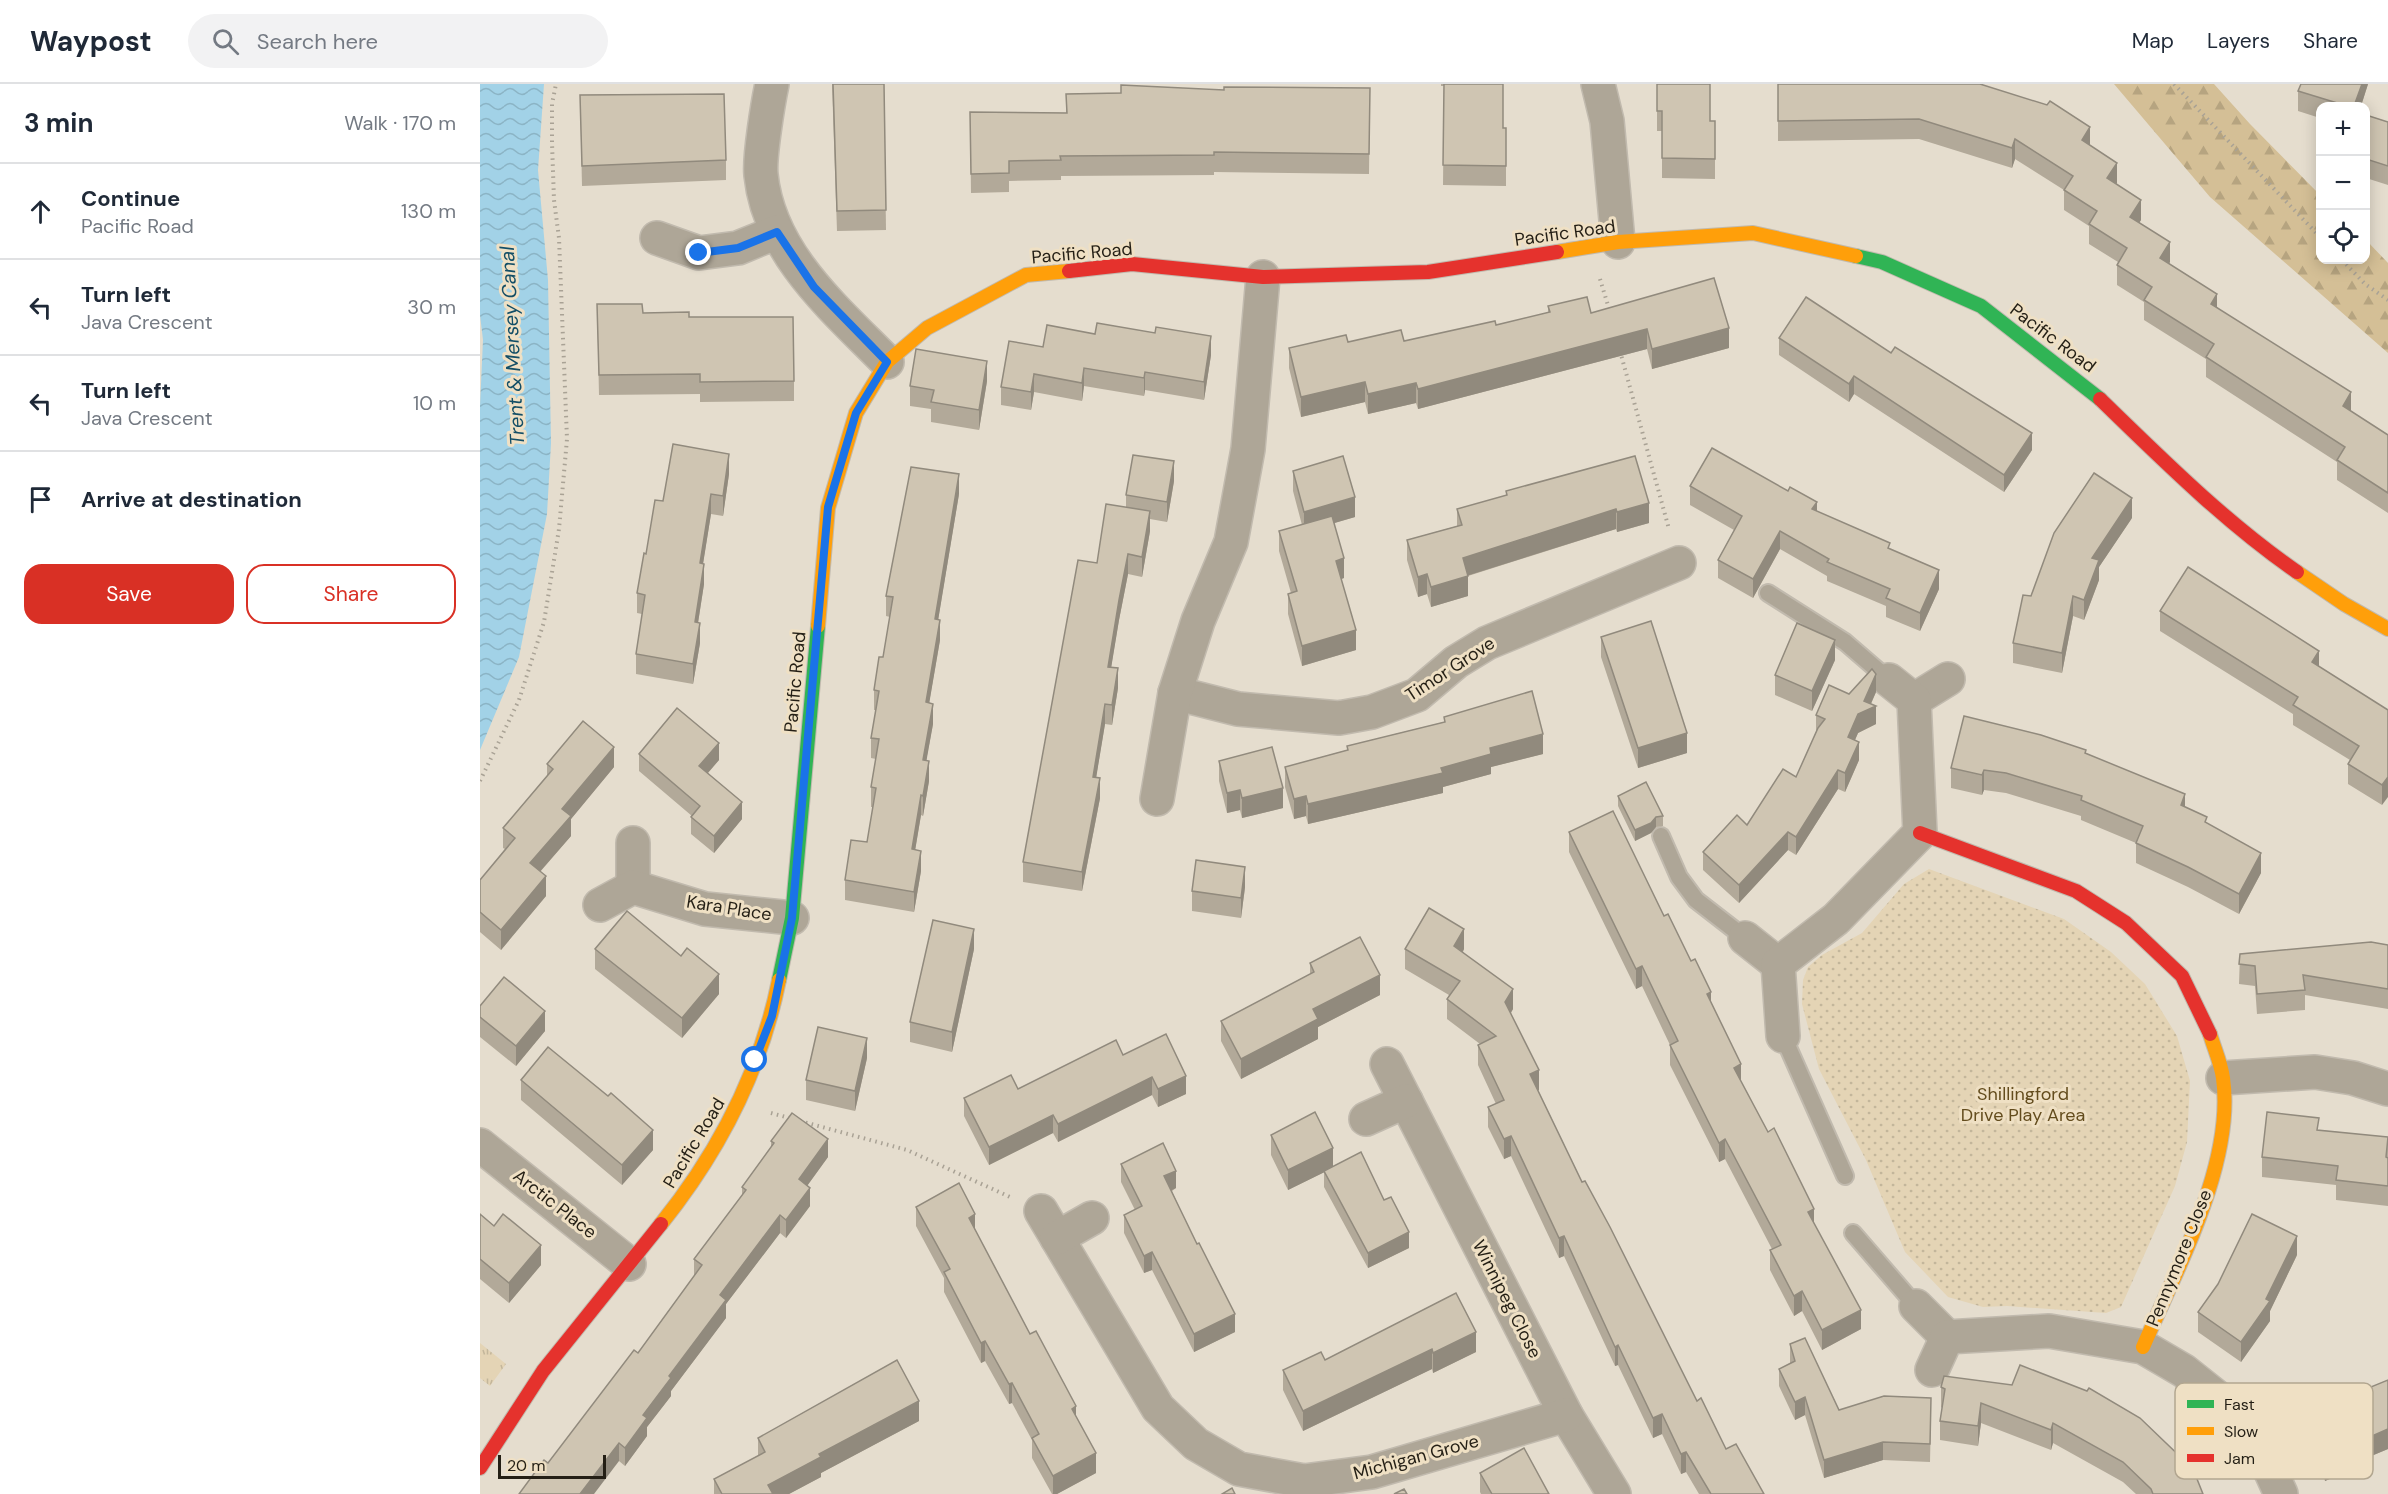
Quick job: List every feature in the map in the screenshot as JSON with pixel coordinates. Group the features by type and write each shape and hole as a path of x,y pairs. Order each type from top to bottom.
{"street":[{"path":"772,84 761,174 777,232 814,287 887,362"},
{"path":"1598,84 1607,122 1605,244"},
{"path":"657,238 699,253 738,248 777,232"},
{"name":"Pacific Road","path":"480,1468 543,1371 689,1189 739,1104 772,1016 792,918 828,507 856,413 887,362 927,328 1026,275 1132,264 1263,277 1428,272 1605,244 1753,233 1882,262 1981,306 2090,388 2187,484 2264,549 2344,604 2388,629"},
{"path":"1157,798 1175,693 1198,621 1231,542 1248,449 1263,277"},
{"name":"Timor Grove","path":"1175,693 1238,709 1339,718 1372,712 1417,696 1456,662 1487,643 1679,563"},
{"path":"1778,964 1836,919 1920,833 1901,690 1948,679"},
{"name":"Pennymore Close","path":"1920,833 2076,891 2126,923 2182,976 2208,1026 2223,1078 2222,1137 2203,1208 2143,1347"},
{"path":"600,905 633,886 633,843"},
{"name":"Kara Place","path":"633,886 705,909 792,918"},
{"path":"1745,938 1778,964 1783,1036"},
{"name":"Winnipeg Close","path":"1387,1064 1566,1415 1614,1494"},
{"path":"2223,1078 2314,1072 2354,1078 2388,1089"},
{"path":"1366,1119 1406,1101"},
{"name":"Arctic Place","path":"480,1145 629,1264"},
{"path":"1049,1225 1092,1218"},
{"name":"Michigan Grove","path":"1049,1225 1158,1408 1196,1444 1239,1469 1304,1481 1372,1472 1566,1415"},
{"path":"1916,1306 1947,1337 2049,1331 2143,1347 2184,1371 2199,1383"},
{"path":"1932,1370 1947,1337"},
{"path":"2274,1479 2281,1494"}],"lane":[{"path":"1768,593 1845,642 1901,690"},
{"path":"1661,836 1679,877 1696,900 1745,938"},
{"path":"1783,1036 1845,1176"},
{"path":"1853,1233 1916,1306"}],"path":[{"path":"480,782 519,700 544,622 559,529 567,439 559,238 554,200 552,143 552,104 556,84"},
{"path":"2174,84 2316,233"},
{"path":"1605,244 1610,314"},
{"path":"2346,264 2365,284 2388,300"},
{"path":"1620,348 1679,563"},
{"path":"739,1104 907,1149 1049,1225"}],"green space":[{"path":"2114,84 2214,84 2316,191 2316,264 2370,264 2370,244 2388,263 2388,353 2210,197"},
{"name":"Shillingford Drive Play Area","path":"1929,869 2064,919 2111,952 2145,984 2177,1036 2190,1081 2187,1142 2175,1186 2121,1307 2106,1313 2007,1306 1983,1307 1948,1297 1905,1252 1866,1160 1819,1069 1802,1004 1803,980 1808,967 1822,955 1862,933 1904,884"},
{"path":"480,1343 506,1364 490,1386 480,1378"}],"water":[{"name":"Trent & Mersey Canal","path":"480,84 544,84 538,170 548,280 551,443 547,514 519,657 480,750 480,406 483,340 480,315"}],"building":[{"path":"833,84 884,84 886,210 837,211"},
{"path":"1444,84 1503,84 1506,166 1443,165"},
{"path":"1657,84 1710,84 1710,121 1715,121 1715,159 1662,158 1662,111 1657,111"},
{"path":"1778,84 1980,84 2047,105 2050,101 2090,127 2082,140 2117,163 2107,178 2141,200 2130,217 2170,242 2160,258 2217,294 2211,304 2351,392 2343,406 2388,435 2388,493 2337,460 2345,447 2206,357 2214,344 2144,300 2152,287 2117,265 2127,248 2089,224 2097,211 2064,190 2073,176 2015,139 2012,148 1919,119 1778,121"},
{"path":"2301,84 2362,84 2355,102 2334,102 2298,91"},
{"path":"1121,85 1224,90 1224,87 1370,88 1369,154 1214,152 1214,155 1060,156 1061,160 1009,161 1009,173 971,174 970,112 1067,113 1066,94 1121,93"},
{"path":"724,94 726,160 582,166 580,95"},
{"path":"2370,116 2388,122 2388,166 2370,160"},
{"path":"1714,278 1729,328 1652,349 1647,329 1418,389 1416,383 1368,394 1365,382 1301,397 1289,348 1346,335 1348,342 1401,330 1404,341 1495,321 1496,325 1550,312 1548,306 1587,297 1591,313"},
{"path":"1806,297 1891,353 1895,347 2032,433 2004,475 1854,376 1849,384 1779,338"},
{"path":"597,304 642,304 643,313 689,312 689,317 793,317 794,381 700,382 700,374 599,375"},
{"path":"1097,323 1155,333 1156,327 1211,336 1204,382 1145,372 1144,378 1084,368 1082,383 1034,374 1031,392 1001,387 1009,341 1043,347 1047,325 1095,334"},
{"path":"916,349 987,361 979,410 931,402 934,390 910,386"},
{"path":"673,444 729,454 723,496 711,494 700,563 704,564 695,622 700,623 693,664 636,654 645,595 637,593 644,553 646,554 655,500 663,501"},
{"path":"1712,448 1788,491 1790,487 1817,502 1812,509 1890,543 1888,548 1939,570 1920,613 1886,598 1890,589 1827,562 1829,559 1780,531 1753,579 1718,560 1742,516 1690,486"},
{"path":"1133,455 1174,461 1167,502 1126,495"},
{"path":"1343,456 1355,497 1304,512 1293,471"},
{"path":"1635,456 1649,503 1617,512 1616,509 1463,558 1468,576 1431,587 1427,574 1418,577 1407,540 1462,525 1457,509 1507,495 1506,491"},
{"path":"911,467 959,474 935,619 940,620 926,702 933,704 923,760 929,761 912,849 921,851 914,892 845,880 851,840 867,842 876,788 871,787 879,739 871,738 879,691 874,690 879,657 883,657 893,597 886,596"},
{"path":"2094,473 2132,498 2092,558 2099,560 2084,600 2073,596 2062,653 2013,643 2023,595 2031,596 2054,533"},
{"path":"1106,504 1150,511 1142,557 1128,554 1119,600 1108,667 1118,668 1112,705 1105,704 1093,777 1100,778 1082,872 1023,862 1078,560 1097,563"},
{"path":"1332,516 1344,558 1336,561 1356,630 1302,646 1288,594 1297,591 1279,531"},
{"path":"2188,567 2319,651 2312,662 2388,710 2388,777 2382,785 2348,764 2359,746 2293,705 2298,697 2160,611"},
{"path":"1651,621 1687,733 1638,748 1601,637"},
{"path":"1797,623 1835,640 1812,691 1775,675"},
{"path":"1872,669 1876,674 1864,701 1876,706 1858,714 1848,737 1859,742 1845,773 1838,770 1796,837 1788,832 1739,885 1703,852 1737,815 1747,825 1783,769 1796,777 1818,728 1825,719 1816,715 1829,685 1849,694"},
{"path":"1532,691 1543,734 1490,748 1491,754 1441,768 1443,773 1308,804 1306,796 1294,799 1285,767 1348,750 1347,746 1445,722 1444,717"},
{"path":"677,708 719,743 699,766 742,802 714,836 691,817 700,806 639,754"},
{"path":"1964,716 2041,735 2086,750 2085,753 2185,794 2181,805 2207,817 2205,822 2261,853 2239,894 2136,843 2143,826 2081,800 2082,796 2006,773 1984,770 1982,775 1951,768"},
{"path":"583,721 614,747 562,809 571,816 530,863 546,876 501,930 480,912 480,880 515,838 503,828 553,769 547,764"},
{"path":"1272,747 1283,788 1242,798 1240,790 1227,793 1219,761"},
{"path":"1646,782 1663,816 1656,817 1651,823 1635,830 1618,796"},
{"path":"1613,811 1664,916 1668,914 1691,961 1695,959 1711,992 1707,994 1741,1064 1734,1068 1768,1132 1774,1128 1814,1209 1808,1212 1861,1310 1822,1330 1802,1291 1794,1296 1770,1250 1781,1245 1725,1139 1719,1143 1670,1045 1678,1041 1642,966 1636,969 1569,832"},
{"path":"1196,860 1245,867 1241,898 1192,891"},
{"path":"1429,908 1464,929 1454,946 1513,989 1505,1002 1539,1070 1530,1074 1582,1182 1585,1181 1610,1227 1697,1401 1701,1398 1726,1449 1736,1444 1764,1494 1711,1494 1686,1452 1681,1454 1662,1414 1653,1418 1618,1345 1615,1347 1564,1236 1559,1238 1511,1136 1504,1139 1488,1107 1504,1100 1478,1045 1496,1036 1447,999 1460,981 1405,949"},
{"path":"627,911 681,956 687,948 719,974 682,1018 595,949"},
{"path":"933,920 974,929 952,1032 910,1022"},
{"path":"1360,937 1380,975 1313,1009 1318,1019 1241,1059 1221,1021 1314,972 1310,963"},
{"path":"2371,942 2388,945 2388,989 2303,975 2305,990 2257,994 2255,966 2239,964 2240,954"},
{"path":"504,977 545,1011 516,1046 480,1017 480,1006"},
{"path":"818,1027 867,1038 855,1091 806,1080"},
{"path":"1166,1034 1186,1076 1158,1089 1152,1077 1058,1124 1053,1115 989,1147 964,1098 1011,1075 1018,1089 1116,1040 1123,1055"},
{"path":"548,1047 608,1096 611,1093 653,1130 622,1165 521,1080"},
{"path":"1315,1112 1333,1148 1288,1170 1271,1135"},
{"path":"2267,1112 2319,1118 2317,1130 2388,1137 2386,1157 2388,1158 2388,1186 2336,1180 2338,1166 2262,1157"},
{"path":"792,1113 828,1139 799,1179 810,1188 786,1220 780,1215 720,1295 726,1300 669,1376 671,1378 643,1415 647,1418 625,1448 619,1443 580,1494 519,1494 544,1460 548,1463 634,1350 638,1353 702,1265 694,1259 746,1190 742,1187 774,1143 771,1141"},
{"path":"1163,1143 1176,1171 1164,1176 1235,1314 1194,1334 1152,1252 1144,1256 1124,1215 1142,1206 1121,1164"},
{"path":"1361,1152 1384,1200 1391,1197 1409,1232 1368,1253 1324,1171"},
{"path":"959,1183 975,1214 969,1218 1030,1334 1036,1331 1076,1406 1072,1409 1096,1453 1053,1476 1032,1438 1039,1434 1012,1383 1009,1384 985,1341 981,1343 944,1272 950,1269 916,1207"},
{"path":"480,1214 494,1226 503,1214 541,1245 509,1283 480,1259"},
{"path":"2252,1214 2297,1236 2266,1299 2270,1301 2241,1342 2198,1312 2218,1284"},
{"path":"1456,1293 1476,1332 1433,1353 1432,1349 1303,1411 1283,1370 1321,1352 1325,1360"},
{"path":"1805,1338 1839,1410 1884,1396 1931,1398 1930,1444 1883,1442 1824,1460 1805,1397 1795,1402 1779,1369 1795,1361 1790,1344"},
{"path":"897,1360 919,1401 819,1454 821,1457 768,1485 773,1494 722,1494 714,1479 765,1452 758,1438"},
{"path":"2020,1365 2087,1391 2089,1388 2140,1418 2175,1452 2175,1479 2197,1479 2203,1494 2153,1494 2151,1489 2123,1462 2053,1423 2051,1430 1981,1403 1978,1426 1940,1421 1945,1389 1941,1387 1944,1376 2012,1385"},
{"path":"2388,1380 2388,1429 2373,1436 2373,1386"},
{"path":"1524,1448 1549,1494 1492,1494 1480,1473"},
{"path":"1232,1488 1235,1494 1222,1494"},
{"path":"1404,1489 1407,1494 1394,1494"}],"traffic: fast":[{"path":"1856,256 1882,262 1981,306 2100,399"},
{"path":"779,980 792,918 818,626"}],"traffic: slow":[{"path":"1557,252 1618,242 1753,233 1856,256"},
{"path":"818,626 828,508 856,413 887,362 927,328 1026,275 1069,271"},
{"path":"2297,572 2344,604 2388,629"},
{"path":"661,1224 701,1169 735,1109 761,1046 779,980"},
{"path":"2143,1347 2200,1216 2220,1145 2224,1111 2223,1078 2210,1034"}],"traffic: jam":[{"path":"1069,271 1132,264 1263,277 1428,272 1557,252"},
{"path":"2100,399 2220,511 2270,553 2297,572"},
{"path":"1920,833 2076,891 2126,923 2182,976 2210,1034"},
{"path":"480,1468 543,1371 661,1224"}],"route":[{"path":"699,253 738,248 777,232 814,287 887,362 856,413 828,507 792,918 772,1016 755,1060"}]}
